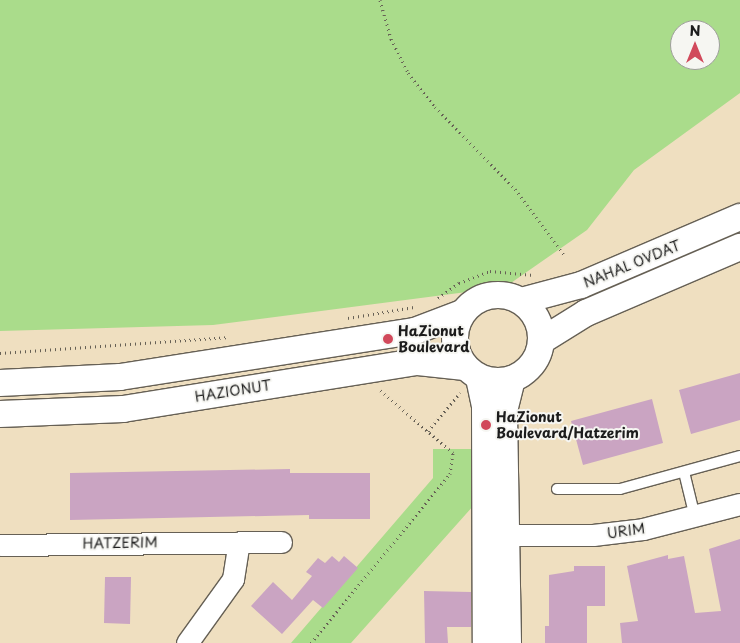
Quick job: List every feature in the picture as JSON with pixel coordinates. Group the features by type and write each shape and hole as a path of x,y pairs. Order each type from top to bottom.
{"street":[{"name":"NAHAL OVDAT","path":"521,301 581,285 740,217"},
{"name":"NAHAL OVDAT","path":"541,341 586,313 740,247"},
{"path":"0,383 120,377 416,331 462,313 474,302 489,296 506,296 521,301 539,323 541,341 530,368 512,380 493,382 473,373"},
{"path":"462,313 454,337 457,353 473,373 485,406 486,643"},
{"name":"HAZIONUT","path":"0,414 123,409 433,362 473,373"},
{"path":"508,643 508,535 504,411 512,380"},
{"name":"URIM","path":"508,535 593,535 696,517 740,504"},
{"path":"186,643 233,579 239,542"},
{"name":"HATZERIM","path":"0,545 282,542"}],"lane":[{"path":"557,489 620,489 740,456"},
{"path":"684,472 696,517"}],"path":[{"path":"380,0 391,39 408,73 435,107 515,189 564,254"},
{"path":"311,643 450,474 453,453 360,372"},
{"path":"428,431 473,373"}],"green space":[{"path":"0,0 740,0 740,93 634,170 587,230 505,287 213,325 0,331"},
{"path":"433,449 475,449 474,505 351,643 291,643 433,478"}],"building":[{"path":"740,373 740,420 691,434 679,390"},
{"path":"652,399 663,443 583,465 571,421"},
{"path":"290,469 290,473 370,473 370,519 309,519 309,515 70,520 70,473"},
{"path":"740,539 740,643 622,643 620,623 638,621 627,566 668,555 668,559 684,556 695,613 721,611 709,549"},
{"path":"332,556 339,562 344,556 358,568 323,608 313,600 282,634 251,606 273,582 292,600 312,576 306,572 318,558 325,563"},
{"path":"574,566 605,566 605,606 587,606 587,643 545,643 545,626 549,626 549,575 574,571"},
{"path":"105,577 131,577 130,624 104,623"},
{"path":"424,591 471,592 471,627 447,627 448,643 425,643"}],"place":[{"name":"HaZionut Boulevard","path":"388,339"},
{"name":"HaZionut Boulevard/Hatzerim","path":"486,425"}]}
